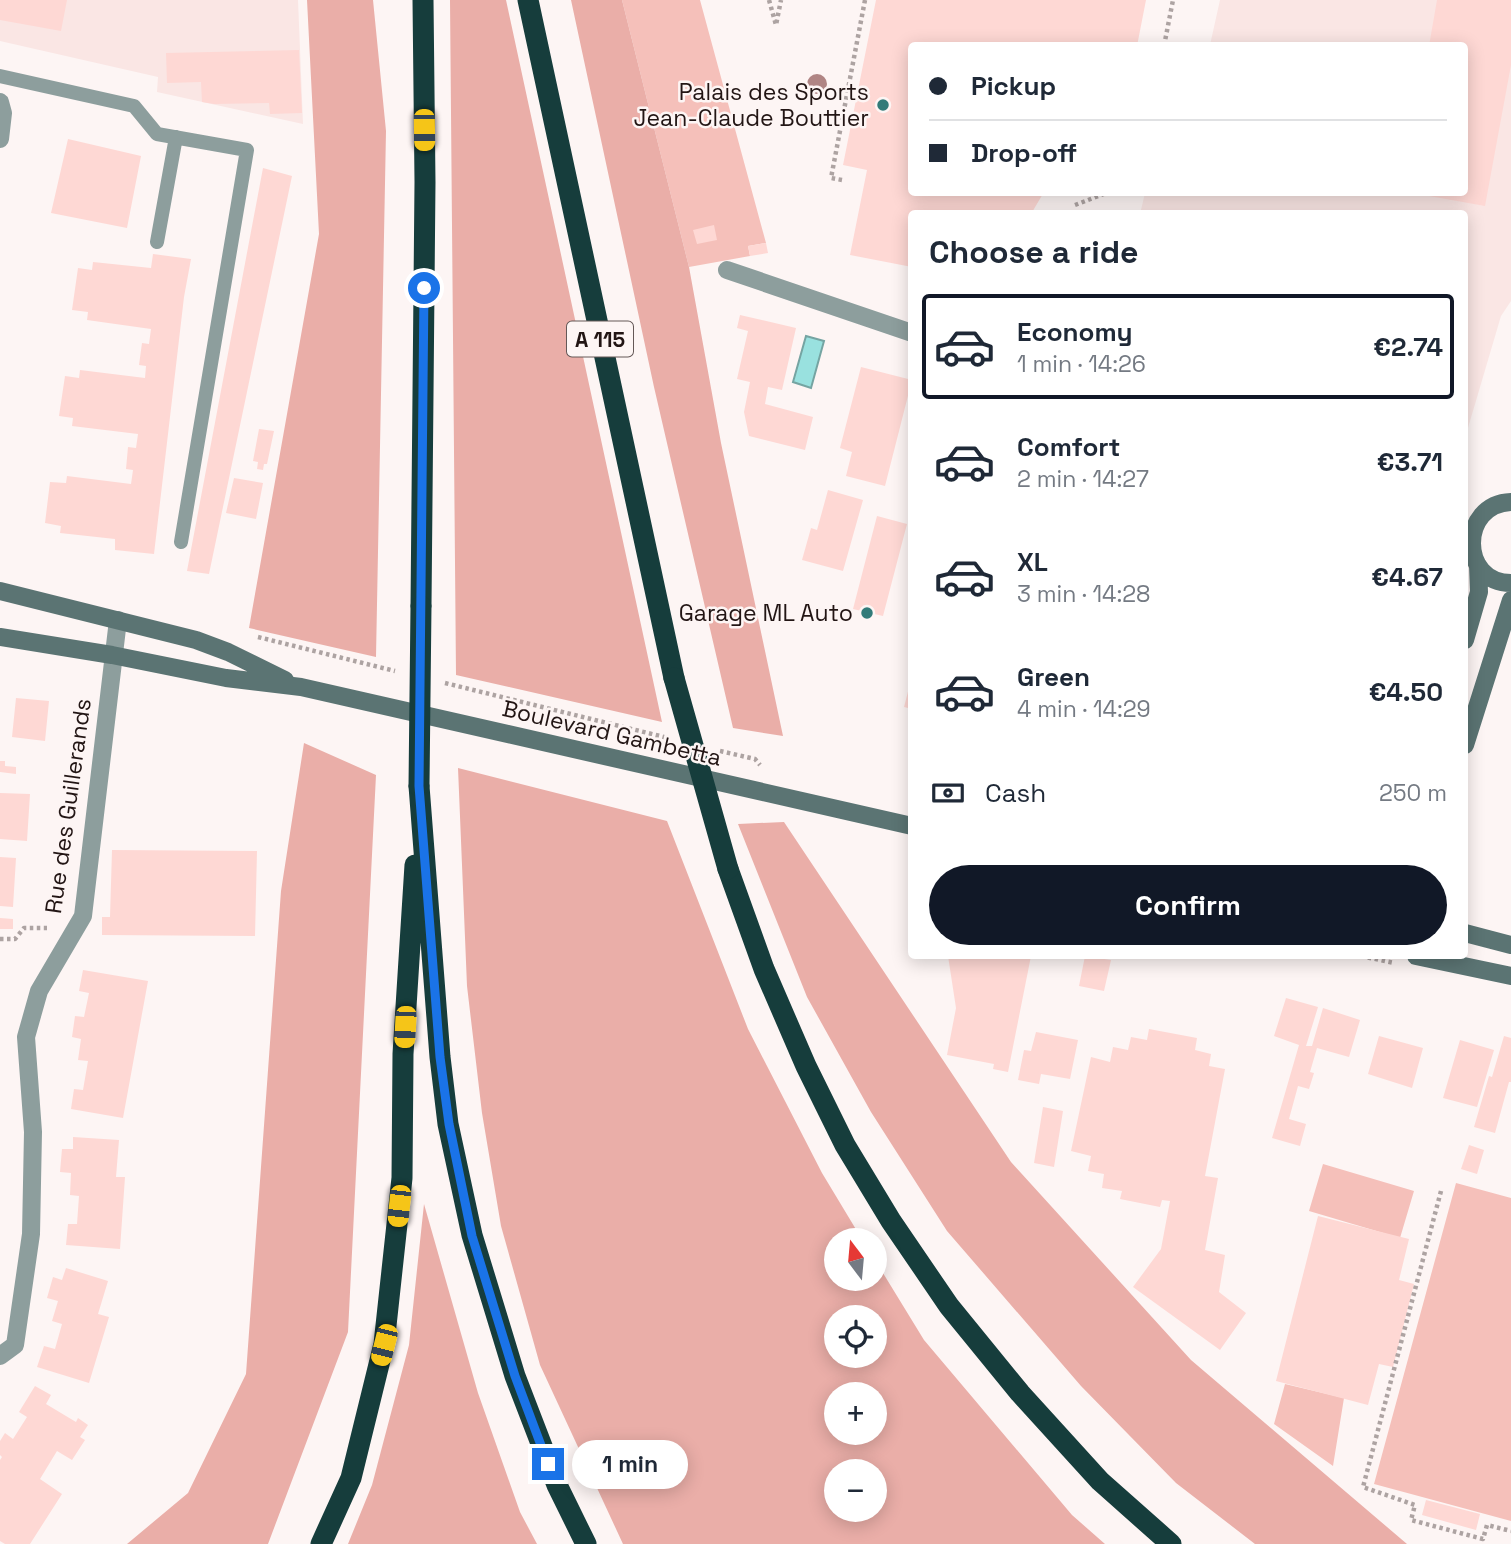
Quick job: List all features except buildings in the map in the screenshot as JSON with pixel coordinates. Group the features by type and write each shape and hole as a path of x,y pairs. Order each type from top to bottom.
{"highway":[{"path":"321,1544 351,1478 384,1345 402,1178 403,1054 419,786 425,195 423,0"},
{"name":"A 115","path":"528,0 674,678 728,869 764,969 806,1066 845,1144 891,1220 949,1306 1020,1393 1100,1481 1171,1544"},
{"path":"419,786 444,1084 449,1124 472,1236 515,1376 557,1485 586,1544"}],"main road":[{"path":"1511,489 1502,500 1503,504 1470,524 1472,550 1478,565 1494,579 1511,583"},
{"path":"1468,630 1479,592 1478,565"},
{"name":"Boulevard Gambetta","path":"0,591 196,640 228,652 301,687"},
{"path":"1468,736 1511,600"},
{"name":"Boulevard Gambetta","path":"0,637 113,655 226,678 301,687 908,825"},
{"path":"1468,934 1511,945"},
{"path":"1439,959 1511,976"}],"street":[{"path":"0,102 4,113 0,139"},
{"path":"727,270 908,332"},
{"name":"Rue des Guillerands","path":"0,1356 15,1345 31,1234 33,1132 26,1037 39,991 83,916 118,621"}],"lane":[{"path":"0,76 134,106 158,134 247,150 181,542"},
{"path":"157,242 176,137"}],"path":[{"path":"769,0 776,25 781,0"},
{"path":"842,180 831,178 865,0"},
{"path":"1165,42 1173,0"},
{"path":"1075,205 1099,196"},
{"path":"256,637 404,673"},
{"path":"445,683 674,740"},
{"path":"715,749 755,759 762,766"},
{"path":"0,939 15,939 24,928 76,928"},
{"path":"1441,1191 1363,1487 1415,1505 1412,1520 1483,1539 1487,1525 1511,1531"}],"shaded area":[{"path":"0,0 298,0 303,124 157,92 158,77 0,41"},
{"path":"307,0 373,0 386,131 376,657 249,628 319,234"},
{"path":"450,0 506,0 662,722 456,675"},
{"path":"571,0 622,0 689,267 721,443 783,736 733,728 654,387"},
{"path":"622,0 700,0 766,243 748,246 750,256 689,267"},
{"path":"1220,0 1511,0 1511,301 1501,316 1468,428 1468,210 1141,210 1144,196 1468,196 1468,42 1211,42"},
{"path":"304,743 376,775 348,1332 268,1544 127,1544 188,1493 246,1374 281,891"},
{"path":"458,768 667,821 748,1029 822,1173 855,1228 824,1228 824,1292 887,1292 887,1280 924,1340 1072,1515 1105,1544 623,1544 540,1365 501,1226 482,1113 467,986"},
{"path":"784,822 1011,1162 1191,1360 1407,1544 1255,1544 1176,1483 1081,1386 947,1231 871,1112 807,997 738,824"},
{"path":"1323,1164 1414,1191 1400,1238 1309,1211"},
{"path":"1456,1183 1511,1198 1511,1521 1374,1484"},
{"path":"424,1204 478,1393 520,1512 537,1544 348,1544 372,1485 409,1345"},
{"path":"1285,1384 1344,1398 1333,1466 1274,1424"}],"water":[{"path":"806,336 824,341 811,388 793,382"}],"place":[{"name":"Palais des Sports Jean-Claude Bouttier","path":"883,105"},
{"name":"Garage ML Auto","path":"867,613"}],"route":[{"path":"424,288 419,786 440,1057 449,1124 472,1236 515,1376 548,1464"}]}
